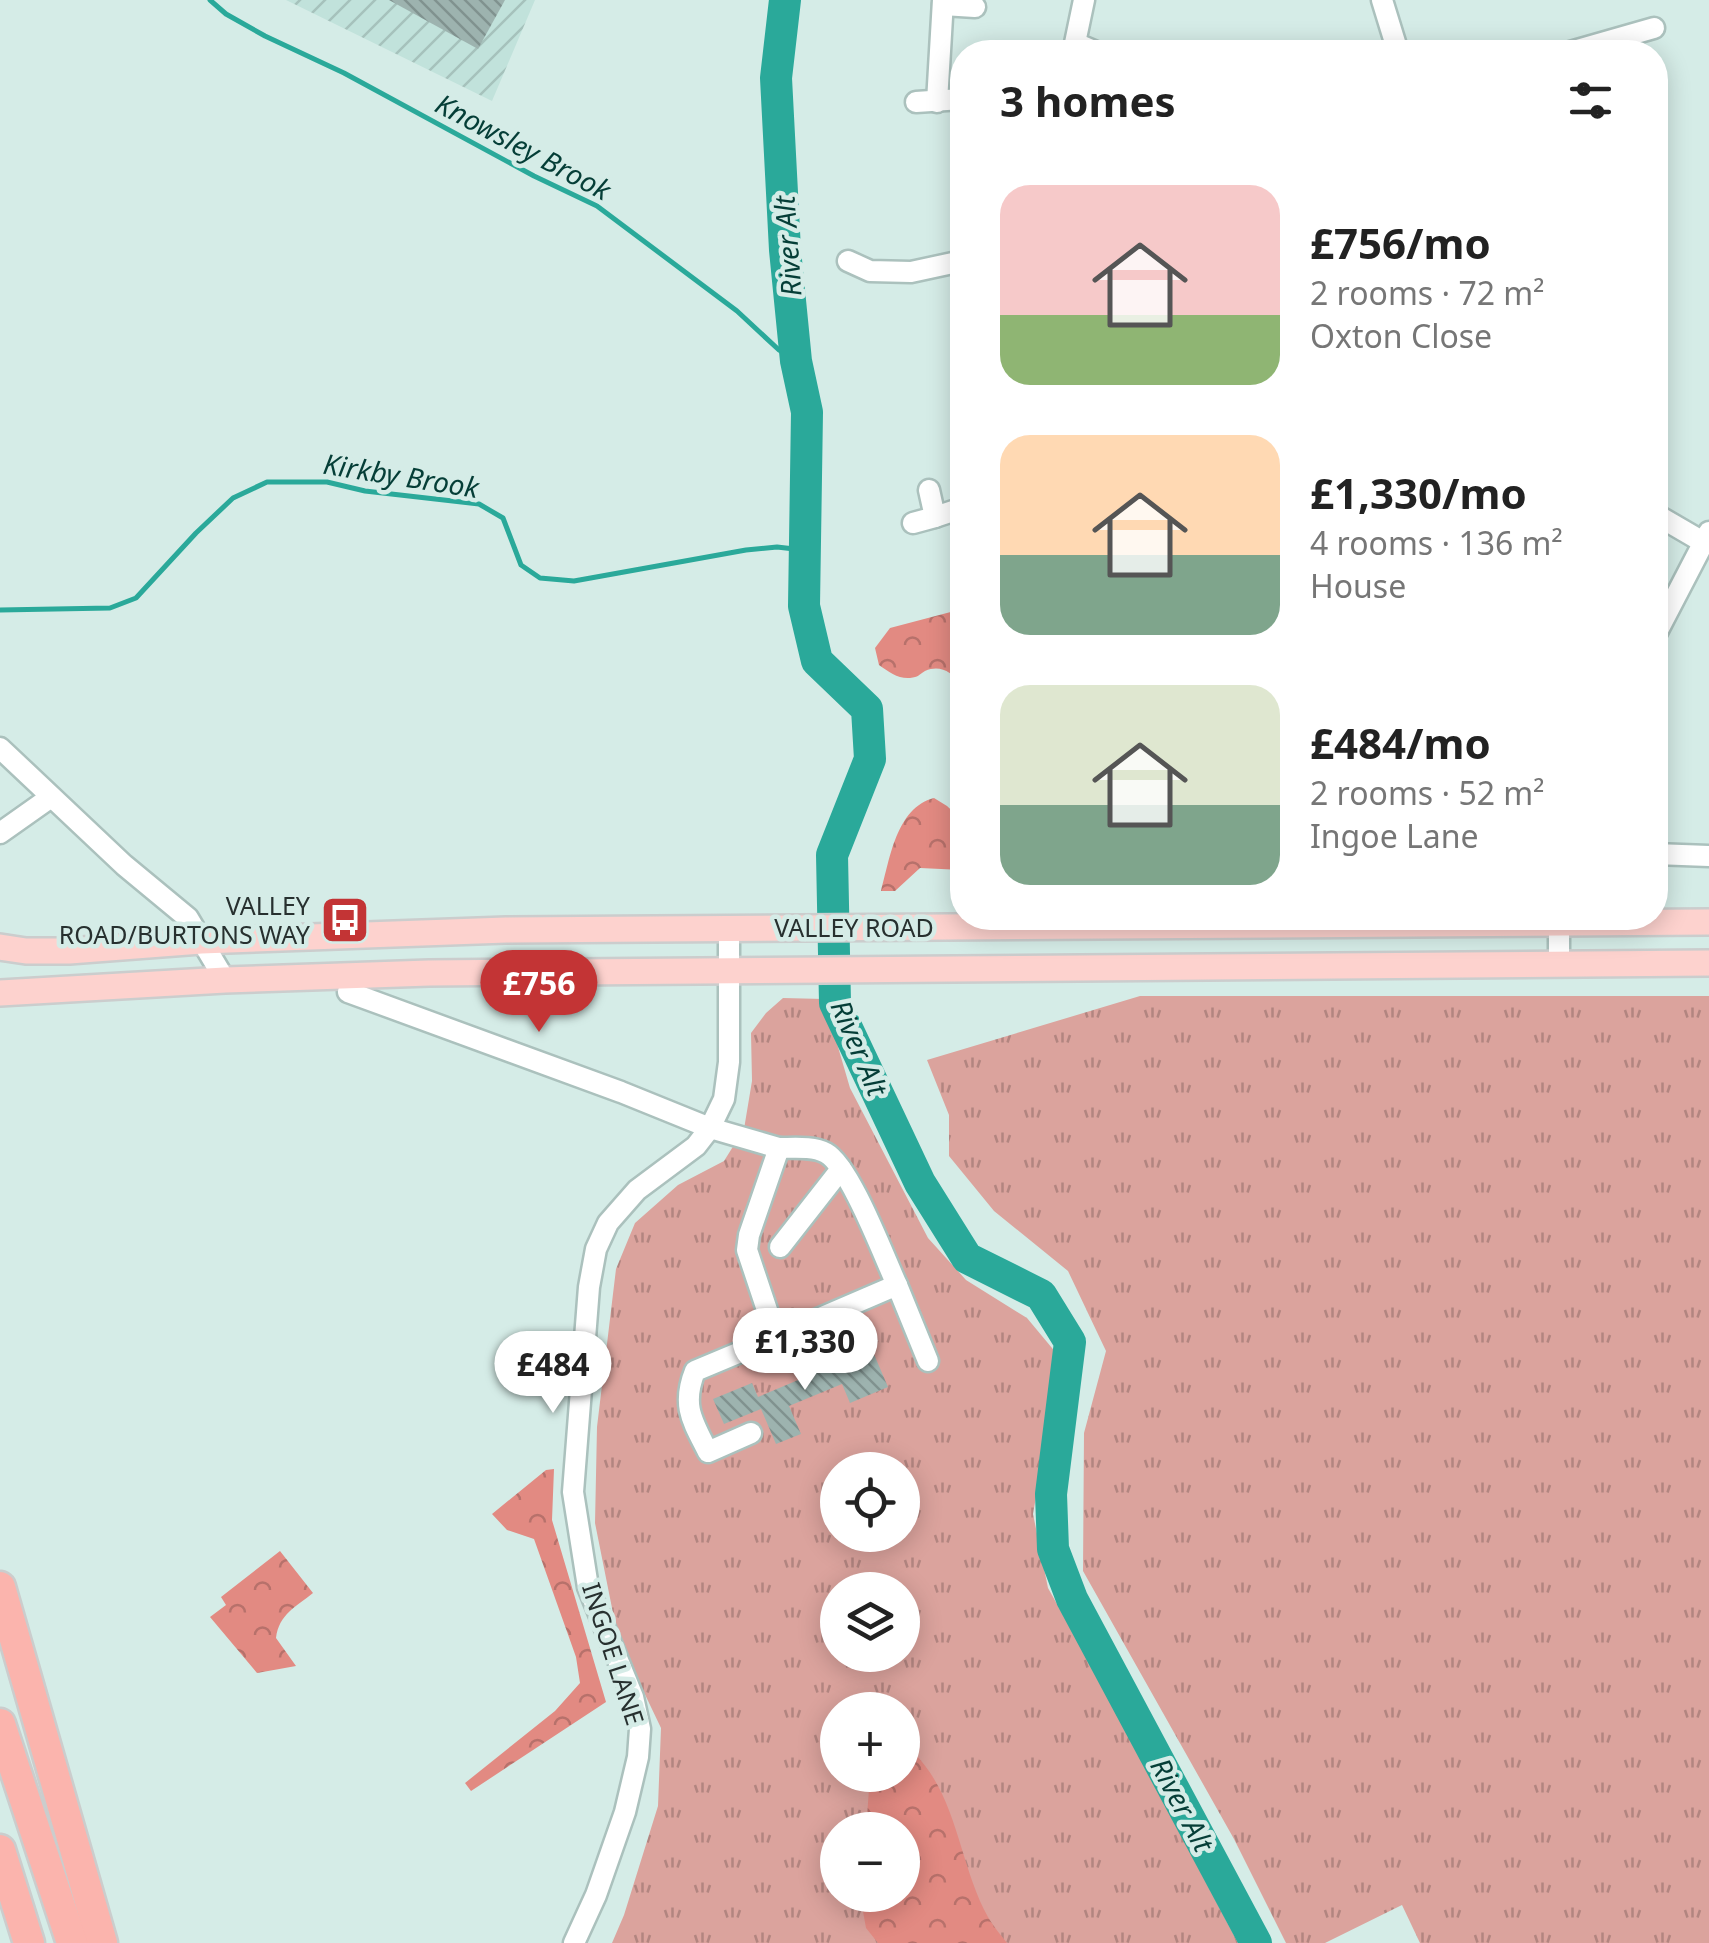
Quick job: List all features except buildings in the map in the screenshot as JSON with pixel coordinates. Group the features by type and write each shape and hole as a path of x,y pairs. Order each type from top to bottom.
{"highway":[{"path":"0,1587 102,1943"},
{"path":"0,1724 72,1943"},
{"path":"0,1850 29,1943"}],"main road":[{"name":"VALLEY ROAD","path":"1668,921 1709,922"},
{"name":"VALLEY ROAD","path":"0,948 69,950 453,931 950,927"},
{"name":"VALLEY ROAD","path":"0,992 410,974 1709,962"}],"street":[{"path":"1075,40 1084,0"},
{"path":"1382,0 1394,40"},
{"path":"950,100 926,102 943,2 974,6"},
{"path":"1612,40 1654,28"},
{"path":"848,261 870,271 911,272 950,264"},
{"path":"929,490 935,518"},
{"path":"913,523 950,512"},
{"path":"1668,520 1706,537 1668,611"},
{"path":"0,748 124,865 188,918 225,980"},
{"path":"0,833 51,797"},
{"path":"1668,854 1709,856"},
{"name":"INGOE LANE","path":"574,1943 596,1896 624,1812 638,1757 640,1728 633,1698 588,1588 573,1492 589,1287 596,1249 608,1223 637,1190 696,1146 724,1100 729,928"},
{"path":"1559,930 1560,964"},
{"path":"348,992 710,1128 779,1148 824,1151 835,1160 862,1208 928,1361"},
{"path":"776,1336 747,1250 779,1148"},
{"path":"780,1248 841,1169"},
{"path":"751,1433 708,1452 689,1415 687,1400 694,1372 896,1285"}],"shaded area":[{"path":"286,0 535,0 492,101"}],"green space":[{"path":"950,612 950,673 931,669 906,678 879,665 875,648 890,628"},
{"path":"934,798 950,809 950,869 920,868 895,891 881,891 897,836 911,812"},
{"path":"1140,996 1709,996 1709,1943 1420,1943 1402,1905 1325,1943 1286,1943 1234,1839 1083,1571 1084,1433 1106,1351 1068,1271 994,1211 949,1156 949,1115 927,1060"},
{"path":"783,998 824,999 850,1088 928,1238 966,1280 1027,1318 1057,1354 1033,1514 1048,1588 1238,1943 612,1943 658,1806 661,1728 618,1638 595,1523 597,1427 616,1269 635,1223 678,1185 724,1161 744,1129 752,1081 751,1033"},
{"path":"554,1469 552,1520 606,1702 471,1791 465,1783 555,1711 580,1683 576,1657 534,1539 507,1530 492,1514 546,1470"},
{"path":"280,1551 313,1593 289,1612 276,1638 296,1666 257,1673 210,1617 226,1605 221,1597"},
{"path":"920,1760 949,1811 978,1897 1007,1943 878,1943 866,1928 863,1912 920,1912 920,1812 867,1812 869,1792 920,1792"}],"waterway":[{"name":"Knowsley Brook","path":"210,0 265,36 344,73 597,206 737,311 796,361"},
{"name":"River Alt","path":"785,0 776,78 785,250 796,361 807,412 804,606 817,661 867,709 870,759 832,855 835,1003 920,1183 967,1258 1041,1295 1070,1342 1051,1494 1053,1549 1072,1599 1256,1943"},
{"name":"Kirkby Brook","path":"0,610 110,608 136,598 233,498 267,482 327,482 365,491 479,504 503,518 521,565 540,578 574,581 746,550 803,550"}],"place":[{"name":"VALLEY ROAD/BURTONS WAY","path":"345,920"}]}
